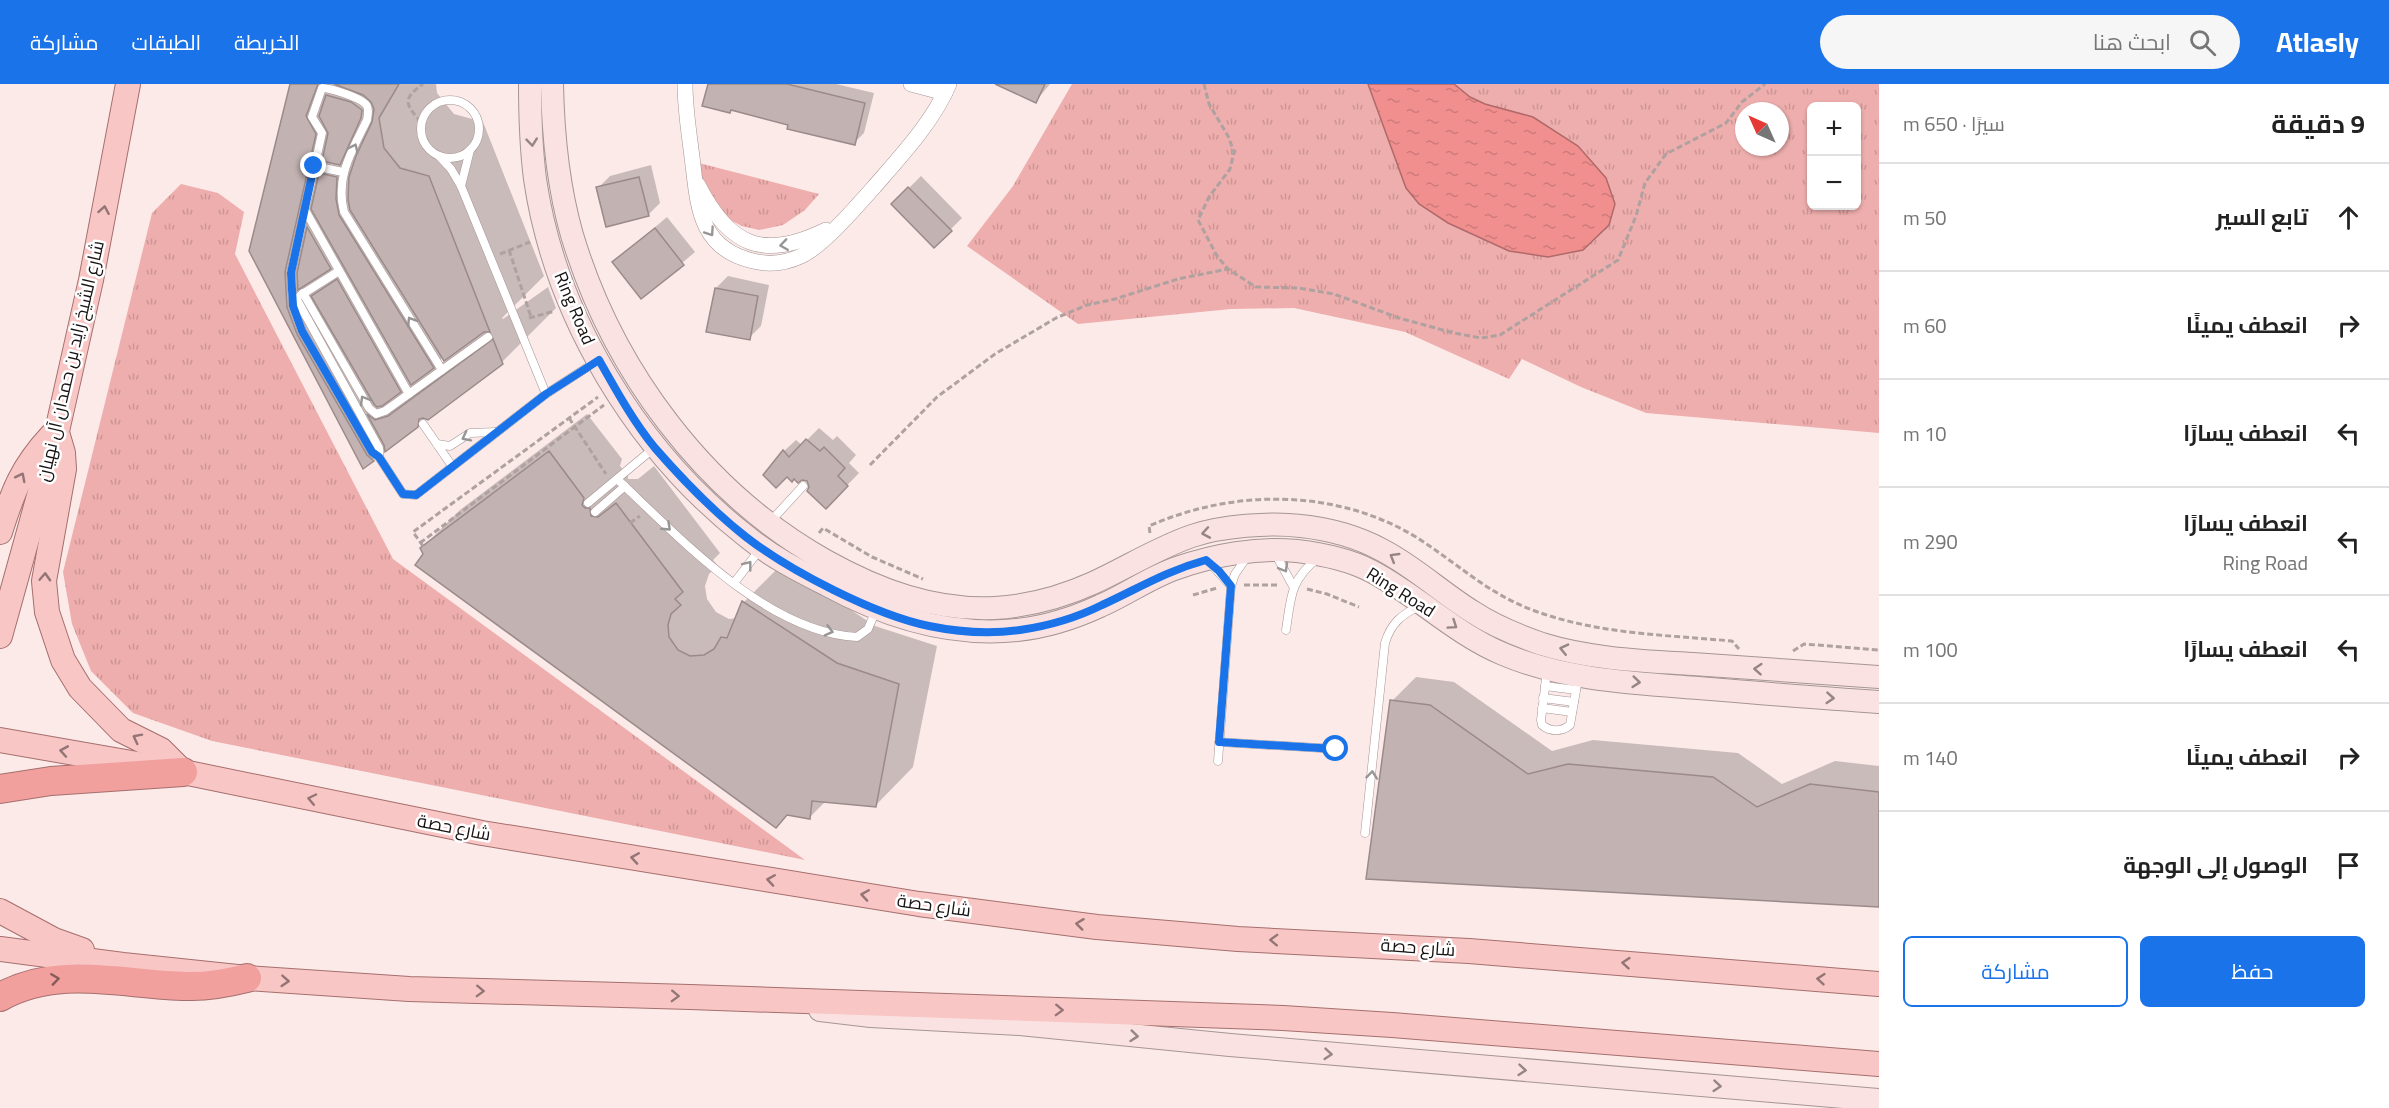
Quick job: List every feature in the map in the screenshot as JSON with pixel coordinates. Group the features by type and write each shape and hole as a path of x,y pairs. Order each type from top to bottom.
{"highway":[{"path":"0,789 51,782 183,772"},
{"path":"0,997 34,983 58,978 82,977 187,986 222,984 247,978"}],"main road":[{"name":"شارع الشيخ زايد بن حمدان آل نهيان","path":"0,636 6,599 57,431 91,280 128,84"},
{"path":"0,532 19,478 30,460 57,431"},
{"path":"57,431 63,453 64,469 44,580 47,612 53,633 63,660 80,688 121,730 161,750 183,772"},
{"name":"شارع حصة","path":"0,740 183,772 482,833 919,904 1097,927 1238,939 1469,951 1879,984"},
{"path":"0,911 54,940 123,965"},
{"path":"0,949 247,978 410,989 1283,1018 1879,1064"}],"street":[{"name":"Ring Road","path":"530,84 530,124 536,182 548,235 572,306 616,390 655,447 718,512 762,547 796,569 876,609 928,626 973,632 1018,630 1062,621 1102,606 1176,568 1206,560 1262,551 1322,555 1370,570 1462,632 1546,678 1578,683 1662,685 1879,702"},
{"name":"Ring Road","path":"552,84 553,125 559,180 572,233 590,285 612,333 641,386 675,434 715,477 769,524 808,551 849,574 895,594 944,606 994,608 1043,601 1063,594 1093,583 1144,556 1196,535 1257,525 1299,525 1341,533 1380,549 1416,571 1474,613 1506,630 1543,644 1581,653 1655,662 1879,677"},
{"path":"685,84 685,103 694,177 717,218 730,232 749,242 768,247 787,246 838,224 896,162 947,89 911,84"},
{"path":"784,1000 818,1010 853,1015 1020,1024 1241,1046 1879,1100"}],"lane":[{"path":"442,370 344,212 340,199 343,172 369,113 367,106 362,100 325,87 320,90 312,117 322,133 291,273 297,297 379,448 379,457 403,494 416,495 546,394 599,360"},
{"path":"461,186 470,150 475,143 479,127 474,111 461,101 453,99 436,103 430,107 421,122 422,138 426,145 451,169 461,186 546,394"},
{"path":"439,156 455,157 470,150"},
{"path":"314,166 343,172"},
{"path":"304,210 409,394"},
{"path":"297,297 339,271"},
{"path":"297,297 372,412 381,414 488,337"},
{"path":"423,424 452,466"},
{"path":"437,444 450,446 470,434 496,432"},
{"path":"588,503 655,447"},
{"path":"617,479 666,527 734,583 782,613 817,628 857,637 865,633 876,609"},
{"path":"595,512 625,486"},
{"path":"769,524 803,486"},
{"path":"734,583 762,547"},
{"path":"1218,761 1231,586 1235,574 1262,551 1293,586"},
{"path":"1286,630 1293,586 1306,569 1322,555"},
{"path":"1206,560 1231,586"},
{"path":"1365,833 1385,643 1401,616 1423,605"},
{"path":"1546,678 1542,725 1551,730 1567,728 1570,725 1578,683"},
{"path":"1543,698 1574,702"},
{"path":"1542,708 1572,712"},
{"path":"1219,742 1336,749"}],"path":[{"path":"421,122 408,107 407,100 423,84"},
{"path":"1204,84 1209,104 1228,136 1234,152 1230,169 1209,197 1198,220 1217,256 1228,269 1256,287 1298,288 1334,294 1399,318 1481,338 1500,335 1618,260 1636,216 1645,183 1666,154 1726,123 1742,102 1765,84"},
{"path":"490,257 548,235"},
{"path":"509,250 531,317"},
{"path":"870,465 937,397 995,354 1056,318 1087,305 1115,299 1178,279 1228,269"},
{"path":"516,321 572,306"},
{"path":"616,390 421,544 413,532 616,390"},
{"path":"1192,595 1231,586 1262,584 1293,586 1327,594 1359,607"}],"green space":[{"path":"1072,84 1879,84 1879,433 1646,413 1581,387 1522,359 1509,379 1405,332 1294,308 1231,309 1078,324 967,246 1013,186"},
{"path":"699,163 819,194 805,210 783,225 759,230 742,226 724,217 703,186"},
{"path":"181,184 218,193 244,212 235,254 393,559 805,860 212,741 133,713 91,671 72,624 63,572 152,213"}],"water":[{"path":"1368,84 1454,84 1470,97 1485,104 1533,117 1578,146 1606,178 1615,204 1609,225 1583,250 1548,257 1509,251 1448,223 1419,204 1406,188"}],"building":[{"path":"290,84 318,84 306,116 316,134 285,272 287,307 297,334 367,455 374,461 363,469 249,251"},
{"path":"334,84 399,84 379,118 384,148 400,168 429,176 490,332 484,332 444,361 350,210 349,177 372,122 374,109 371,102 363,95"},
{"path":"708,84 787,84 865,103 855,145 787,129 788,125 731,110 730,113 702,106"},
{"path":"995,84 1045,84 1036,103"},
{"path":"326,95 351,102 362,110 361,118 340,165 322,161 328,133 319,116"},
{"path":"319,173 337,177 336,199 339,215 434,368 411,385 311,209"},
{"path":"639,177 649,216 606,227 596,187"},
{"path":"908,187 952,231 934,248 891,204"},
{"path":"307,227 331,269 298,290 297,273"},
{"path":"655,228 684,265 641,299 612,262"},
{"path":"337,279 401,392 382,406 377,407 374,404 311,296"},
{"path":"715,288 758,296 750,340 706,332"},
{"path":"493,339 503,364 428,420 419,419 418,427 385,452 384,445 367,414 375,420 388,416"},
{"path":"806,439 820,451 824,447 845,468 838,476 848,486 826,509 807,491 809,487 807,481 802,480 798,483 794,479 792,482 787,477 776,488 763,475 783,450 789,457"},
{"path":"549,451 584,498 582,505 590,508 591,516 598,517 616,503 683,592 675,599 681,605 671,614 668,625 669,637 678,650 690,656 704,655 714,649 721,637 727,638 742,601 837,663 899,684 876,807 812,801 810,819 787,815 776,828 415,565 423,554 420,548"},
{"path":"1390,700 1430,705 1528,774 1568,764 1713,777 1757,807 1810,784 1879,792 1879,907 1366,879"}],"route":[{"path":"314,166 291,273 293,306 302,331 372,452 379,457 403,494 416,495 546,394 599,360 629,412 655,447 718,512 746,537 796,569 876,609 928,626 973,632 1018,630 1062,621 1102,606 1176,568 1206,560 1231,586 1219,742 1336,749"}]}
